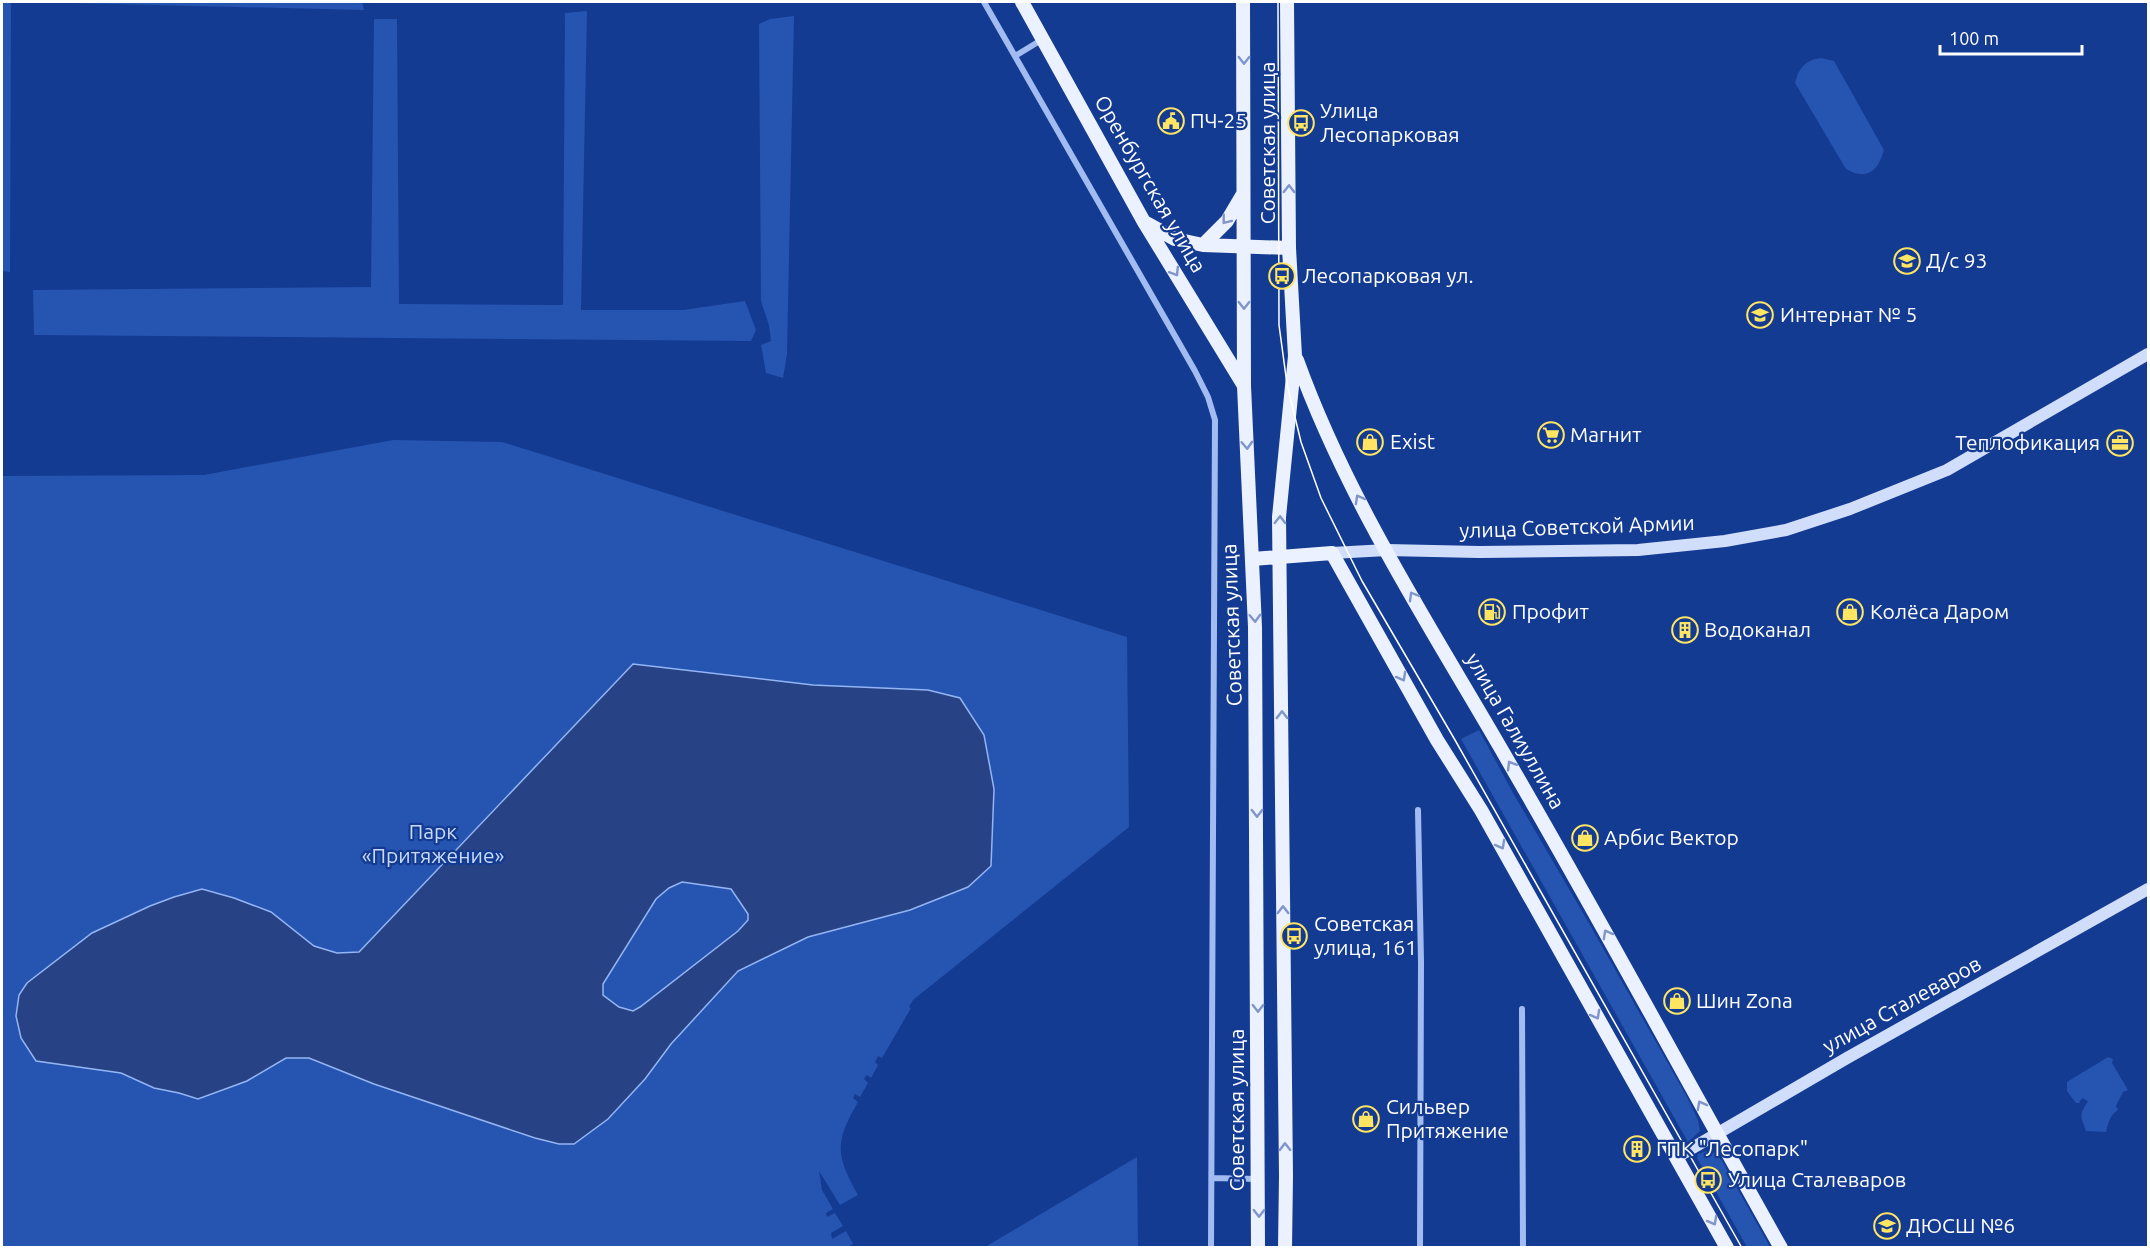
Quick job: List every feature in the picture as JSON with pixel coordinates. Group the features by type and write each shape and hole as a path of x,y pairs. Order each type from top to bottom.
{"main road":[{"name":"Оренбургская улица","path":"1022,2 1144,222 1244,386"},
{"name":"Советская улица","path":"1243,2 1244,386 1256,638 1258,1248"},
{"name":"Советская улица","path":"1285,1248 1280,517 1295,356 1289,248 1287,2"},
{"path":"1203,245 1227,221 1244,192"},
{"path":"1144,222 1175,239 1203,245 1289,248"},
{"name":"улица Советской Армии","path":"1252,560 1387,550 1469,552 1638,550 1725,541 1786,530 1850,509 1947,470 2148,354"},
{"name":"Советская улица","path":"1295,356 1315,410 1342,469 1387,550"},
{"name":"улица Галиуллина","path":"1387,550 1669,1044 1781,1248"},
{"path":"1332,553 1437,740 1481,810 1727,1248"},
{"name":"улица Сталеваров","path":"1677,1157 1847,1058 2148,889"},
{"path":"1259,1179 1286,1179"}],"street":[{"path":"984,2 1195,371 1208,397 1215,420 1211,1248"},
{"path":"1015,56 1043,39"},
{"path":"1418,810 1421,962 1420,1248"},
{"path":"1522,1009 1523,1248"},
{"path":"1212,1178 1259,1179"}],"green space":[{"path":"2,2 11,2 10,272 2,271"},
{"path":"32,2 362,2 364,10"},
{"path":"587,11 581,310 683,310 745,301 756,330 751,341 34,335 33,290 371,287 374,19 397,19 399,304 563,305 565,13"},
{"path":"794,16 787,354 783,378 766,373 761,345 771,341 769,325 761,301 759,24 770,19"},
{"path":"1821,58 1834,61 1884,150 1878,164 1871,172 1860,174 1846,169 1795,83 1798,73 1804,66"},
{"name":"Парк «Притяжение»","path":"393,440 502,442 1127,637 1129,827 913,1000 909,1007 911,1008 882,1058 878,1056 875,1062 878,1065 871,1078 867,1075 864,1079 868,1083 860,1097 855,1094 853,1098 858,1102 845,1128 841,1148 845,1169 858,1195 840,1205 819,1171 822,1190 833,1209 826,1213 827,1217 835,1213 843,1226 831,1233 832,1239 846,1231 853,1244 847,1247 2,1247 2,476 204,475"},
{"path":"1479,730 1687,1097 1698,1120 1700,1131 1688,1142 1461,739"},
{"path":"2108,1057 2113,1059 2112,1063 2128,1090 2123,1092 2116,1106 2118,1110 2111,1117 2106,1132 2086,1131 2081,1116 2088,1101 2082,1098 2079,1103 2076,1103 2067,1091 2067,1082"},
{"path":"1707,1151 1716,1153 1722,1161 1770,1247 1747,1247 1697,1158 1698,1154"},
{"path":"1137,1157 1138,1247 985,1247"}],"shaded area":[{"path":"633,664 813,685 928,690 960,698 984,735 994,789 991,866 968,887 910,910 808,937 738,971 671,1044 645,1079 608,1119 574,1144 559,1144 535,1138 374,1084 309,1058 286,1058 247,1081 198,1099 154,1088 121,1073 36,1061 21,1038 16,1016 19,995 27,983 92,933 150,906 202,889 271,912 314,946 337,953 359,952","holes":["682,882 731,889 748,914 748,920 738,931 633,1011 619,1007 603,995 603,984 656,899 669,888"]}],"tram line":[{"path":"1278,2 1279,325 1287,384 1301,442 1321,498 1362,581 1455,740 1742,1248"}],"place":[{"name":"ПЧ-25","path":"1171,121"},
{"name":"Улица Лесопарковая","path":"1301,123"},
{"name":"Д/с 93","path":"1907,261"},
{"name":"Лесопарковая ул.","path":"1282,276"},
{"name":"Интернат № 5","path":"1760,315"},
{"name":"Магнит","path":"1551,435"},
{"name":"Exist","path":"1370,442"},
{"name":"Теплофикация","path":"2120,443"},
{"name":"Профит","path":"1492,612"},
{"name":"Колёса Даром","path":"1850,612"},
{"name":"Водоканал","path":"1685,630"},
{"name":"Арбис Вектор","path":"1585,838"},
{"name":"Советская улица, 161","path":"1294,936"},
{"name":"Шин Zona","path":"1677,1001"},
{"name":"Сильвер Притяжение","path":"1366,1119"},
{"name":"ГПК \"Лесопарк\"","path":"1637,1149"},
{"name":"Улица Сталеваров","path":"1708,1180"},
{"name":"ДЮСШ №6","path":"1887,1226"}]}
